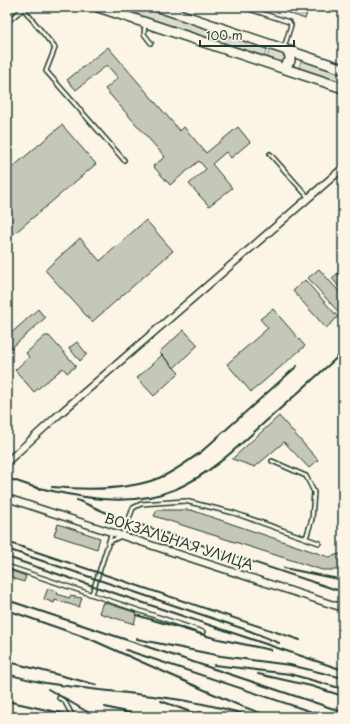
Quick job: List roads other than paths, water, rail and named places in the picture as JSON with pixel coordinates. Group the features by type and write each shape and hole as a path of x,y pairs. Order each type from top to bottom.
{"main road":[{"path":"98,7 343,88"},
{"path":"158,7 343,69"},
{"path":"283,68 290,61 290,56 285,50"},
{"path":"298,73 295,68 295,64 298,59 304,57"}],"street":[{"path":"7,462 56,417 343,168"},
{"name":"ВОКЗАЛЬНАЯ УЛИЦА","path":"7,498 343,608"}],"lane":[{"path":"243,7 289,22 291,25 285,50"},
{"path":"7,22 22,8 55,48 46,71 124,160"},
{"path":"145,22 144,34 151,43"},
{"path":"270,154 309,198"},
{"path":"272,461 306,476 314,492 312,519 306,538"},
{"path":"109,542 123,535 133,508 141,504 185,501 234,513 319,542"},
{"path":"92,594 112,532"},
{"path":"7,566 203,632"},
{"path":"59,698 64,700 72,717"}],"railway":[{"path":"35,487 70,495 124,500 159,495 176,489 200,476 223,460 343,352"},
{"path":"52,487 78,489 120,487 146,482 165,476 201,452 297,366"},
{"path":"7,478 40,489"},
{"path":"77,500 114,516 343,592"},
{"path":"7,542 300,640"},
{"path":"7,549 250,631 279,643"},
{"path":"7,557 343,670"},
{"path":"284,568 343,580"},
{"path":"7,600 343,712"},
{"path":"7,610 90,639 236,704 271,717"},
{"path":"136,615 214,638 271,650"},
{"path":"137,639 221,656 290,665 343,678"},
{"path":"126,650 327,717"},
{"path":"13,663 97,685"},
{"path":"214,665 290,674 343,689"},
{"path":"7,674 46,683 153,696 203,704 253,717"},
{"path":"258,674 311,686 343,696"},
{"path":"48,689 96,717"},
{"path":"7,701 78,717"},
{"path":"161,701 204,717"},
{"path":"105,707 142,716 159,717"},
{"path":"198,712 217,717"}]}
